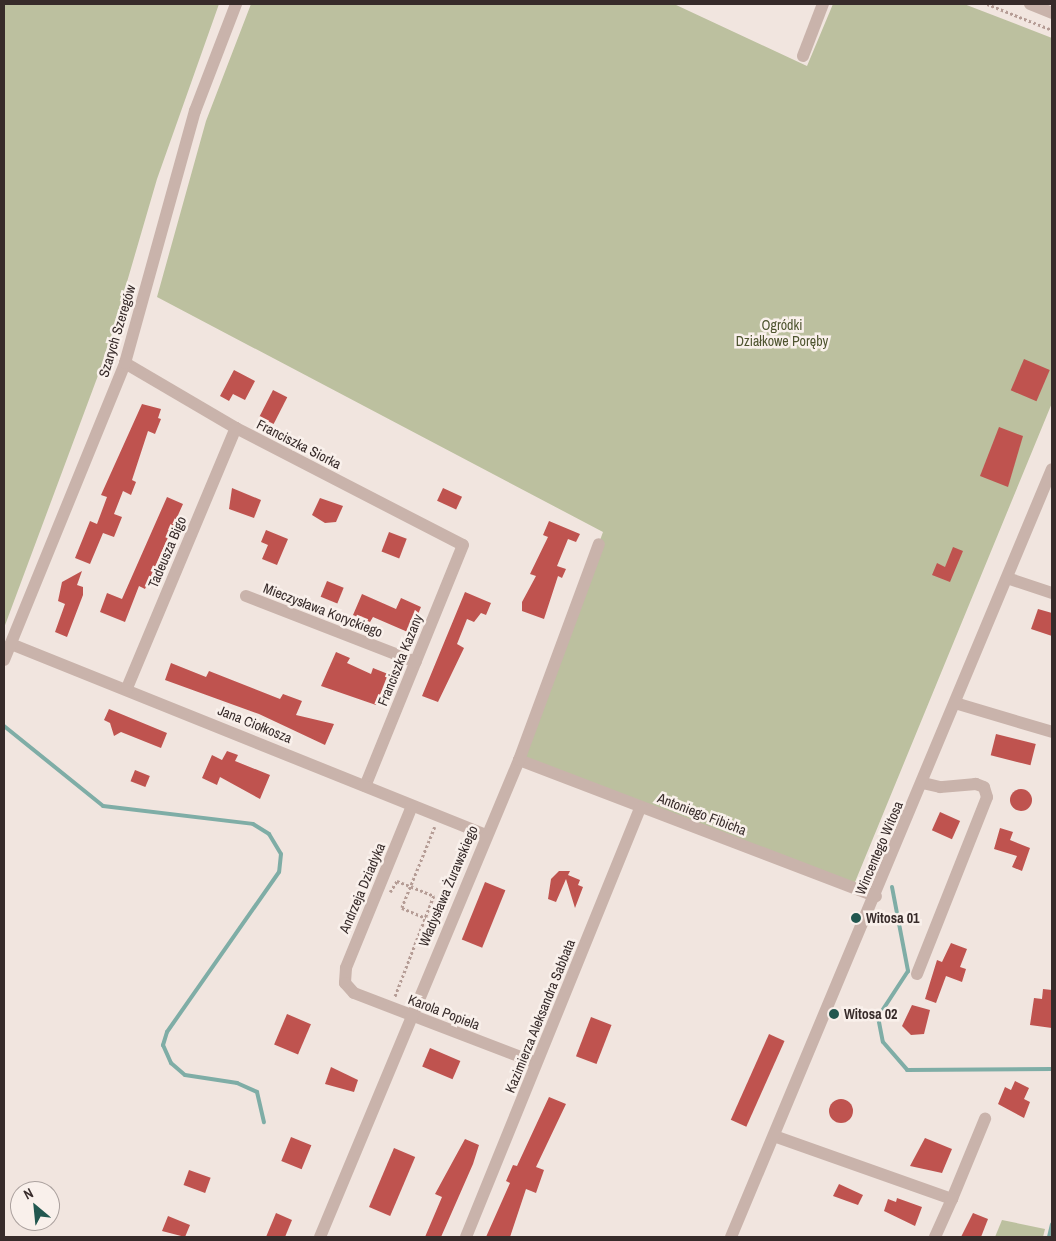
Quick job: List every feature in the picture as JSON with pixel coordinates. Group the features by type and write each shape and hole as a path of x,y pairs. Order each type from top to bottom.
{"street":[{"name":"Szarych Szeregów","path":"4,660 126,363 195,111 236,4"},
{"path":"803,56 823,4"},
{"path":"1030,4 1052,13"},
{"name":"Franciszka Siorka","path":"126,363 236,428 463,545"},
{"name":"Tadeusza Bigo","path":"127,688 236,428"},
{"name":"Wincentego Witosa","path":"731,1237 876,896 1052,469"},
{"name":"Władysława Żurawskiego","path":"320,1237 447,927 519,760 599,544"},
{"name":"Franciszka Kazany","path":"365,786 463,545"},
{"path":"1007,578 1052,592"},
{"name":"Mieczysława Koryckiego","path":"246,596 416,662"},
{"name":"Jana Ciołkosza","path":"11,644 127,688 486,835"},
{"path":"956,703 1052,732"},
{"name":"Antoniego Fibicha","path":"519,760 876,896"},
{"path":"917,974 987,797 984,787 976,784 940,787 922,783"},
{"name":"Andrzeja Dziadyka","path":"345,983 346,968 412,806"},
{"name":"Kazimierza Aleksandra Sabbata","path":"466,1237 641,807"},
{"name":"Karola Popiela","path":"345,983 354,993 536,1063"},
{"path":"934,1237 985,1119"},
{"path":"774,1136 952,1199"}],"path":[{"path":"987,4 1052,30"},
{"path":"440,816 402,908 447,927"},
{"path":"379,888 392,893 398,881 434,896 394,992 395,1010"}],"green space":[{"path":"4,4 219,4 157,179 106,354 4,628"},
{"name":"Ogródki Działkowe Poręby","path":"251,4 674,4 807,66 833,4 964,4 1052,38 1052,403 853,887 519,760 603,532 157,297 206,121"},
{"path":"1002,1220 1045,1229 1043,1237 995,1237"}],"building":[{"path":"1024,359 1050,370 1036,401 1011,390"},
{"path":"234,370 255,381 245,400 233,394 229,401 220,396"},
{"path":"273,390 287,397 274,424 259,417"},
{"path":"142,404 161,409 158,418 161,419 155,434 148,431 132,480 136,482 131,495 123,491 114,514 122,517 114,537 103,533 90,564 75,558 90,521 97,524 107,497 101,495"},
{"path":"999,427 1023,436 1008,487 980,476"},
{"path":"232,488 261,500 254,518 229,509"},
{"path":"443,488 462,497 456,510 437,501"},
{"path":"167,497 183,504 145,589 139,586 125,622 100,612 107,593 122,599"},
{"path":"320,498 343,506 336,522 325,523 312,515"},
{"path":"549,521 580,534 576,542 568,539 557,566 566,569 562,578 558,576 544,619 522,611 522,602 536,576 530,574 548,537 543,535"},
{"path":"266,530 288,539 277,565 262,559 268,545 261,542"},
{"path":"389,532 407,539 399,558 381,552"},
{"path":"953,547 963,551 950,582 932,575 937,563 945,567"},
{"path":"82,571 77,585 83,587 83,595 67,637 55,632 65,604 58,601 62,582"},
{"path":"327,581 344,588 337,604 321,597"},
{"path":"465,592 491,603 486,615 481,613 474,622 467,619 457,644 464,648 438,702 422,696"},
{"path":"362,594 396,609 401,598 421,607 410,633 373,617 370,622 353,615"},
{"path":"1038,609 1052,613 1052,636 1031,629"},
{"path":"336,652 350,658 347,663 371,674 373,668 388,674 376,705 321,686"},
{"path":"171,663 206,677 209,671 280,699 283,694 302,701 296,715 334,724 325,745 259,714 165,680"},
{"path":"109,709 167,733 161,748 121,732 114,736 110,723 104,720"},
{"path":"996,734 1036,744 1030,765 991,755"},
{"path":"227,751 238,755 235,761 270,775 260,799 220,777 217,785 202,778 212,755 222,760"},
{"path":"135,770 150,776 145,787 131,781"},
{"path":"1021,789 1029,792 1032,800 1029,808 1021,811 1013,808 1010,800 1013,792"},
{"path":"940,812 960,821 952,839 932,830"},
{"path":"1000,828 1013,832 1010,840 1030,848 1022,871 1012,867 1017,856 994,849"},
{"path":"559,871 570,871 568,875 580,880 578,885 583,887 575,908 566,879 556,902 548,899 551,879"},
{"path":"485,882 505,890 482,948 462,939"},
{"path":"951,943 967,949 960,967 966,969 962,982 946,976 936,1003 925,999 937,960 942,962"},
{"path":"1043,989 1052,990 1052,1028 1030,1025 1034,998 1042,999"},
{"path":"912,1005 930,1010 924,1034 911,1035 902,1026"},
{"path":"287,1014 311,1024 298,1055 274,1044"},
{"path":"591,1017 612,1025 596,1064 576,1056"},
{"path":"769,1034 785,1041 746,1127 731,1120"},
{"path":"430,1048 460,1061 453,1079 422,1066"},
{"path":"331,1067 358,1080 354,1092 325,1084"},
{"path":"1015,1081 1029,1088 1024,1099 1030,1102 1024,1118 998,1104 1005,1087 1011,1090"},
{"path":"549,1097 566,1104 536,1167 544,1170 536,1193 526,1189 510,1237 486,1237 510,1183 506,1181 513,1165 517,1166"},
{"path":"841,1099 846,1100 852,1106 852,1116 846,1122 841,1123 836,1122 830,1116 829,1111 830,1106 836,1100"},
{"path":"291,1137 311,1145 302,1169 281,1161"},
{"path":"925,1138 952,1149 942,1173 910,1166"},
{"path":"465,1139 479,1145 473,1164 441,1237 425,1237 442,1197 435,1194"},
{"path":"394,1148 415,1157 390,1216 369,1207"},
{"path":"189,1170 211,1178 205,1193 184,1185"},
{"path":"839,1184 863,1195 858,1205 833,1196"},
{"path":"897,1198 922,1207 915,1226 884,1211 888,1199 896,1202"},
{"path":"276,1213 292,1220 285,1237 266,1237"},
{"path":"973,1213 988,1219 981,1237 961,1237"},
{"path":"168,1216 190,1225 185,1237 162,1231"}],"waterway":[{"path":"4,726 103,806 253,824 269,834 281,854 279,872 167,1032 163,1045 171,1063 185,1075 237,1083 257,1092 264,1122"},
{"path":"892,887 908,971 878,1017 883,1042 907,1070 1052,1069"},
{"path":"1049,1237 1052,1224"}],"place":[{"name":"Witosa 01","path":"856,918"},
{"name":"Witosa 02","path":"834,1014"}]}
